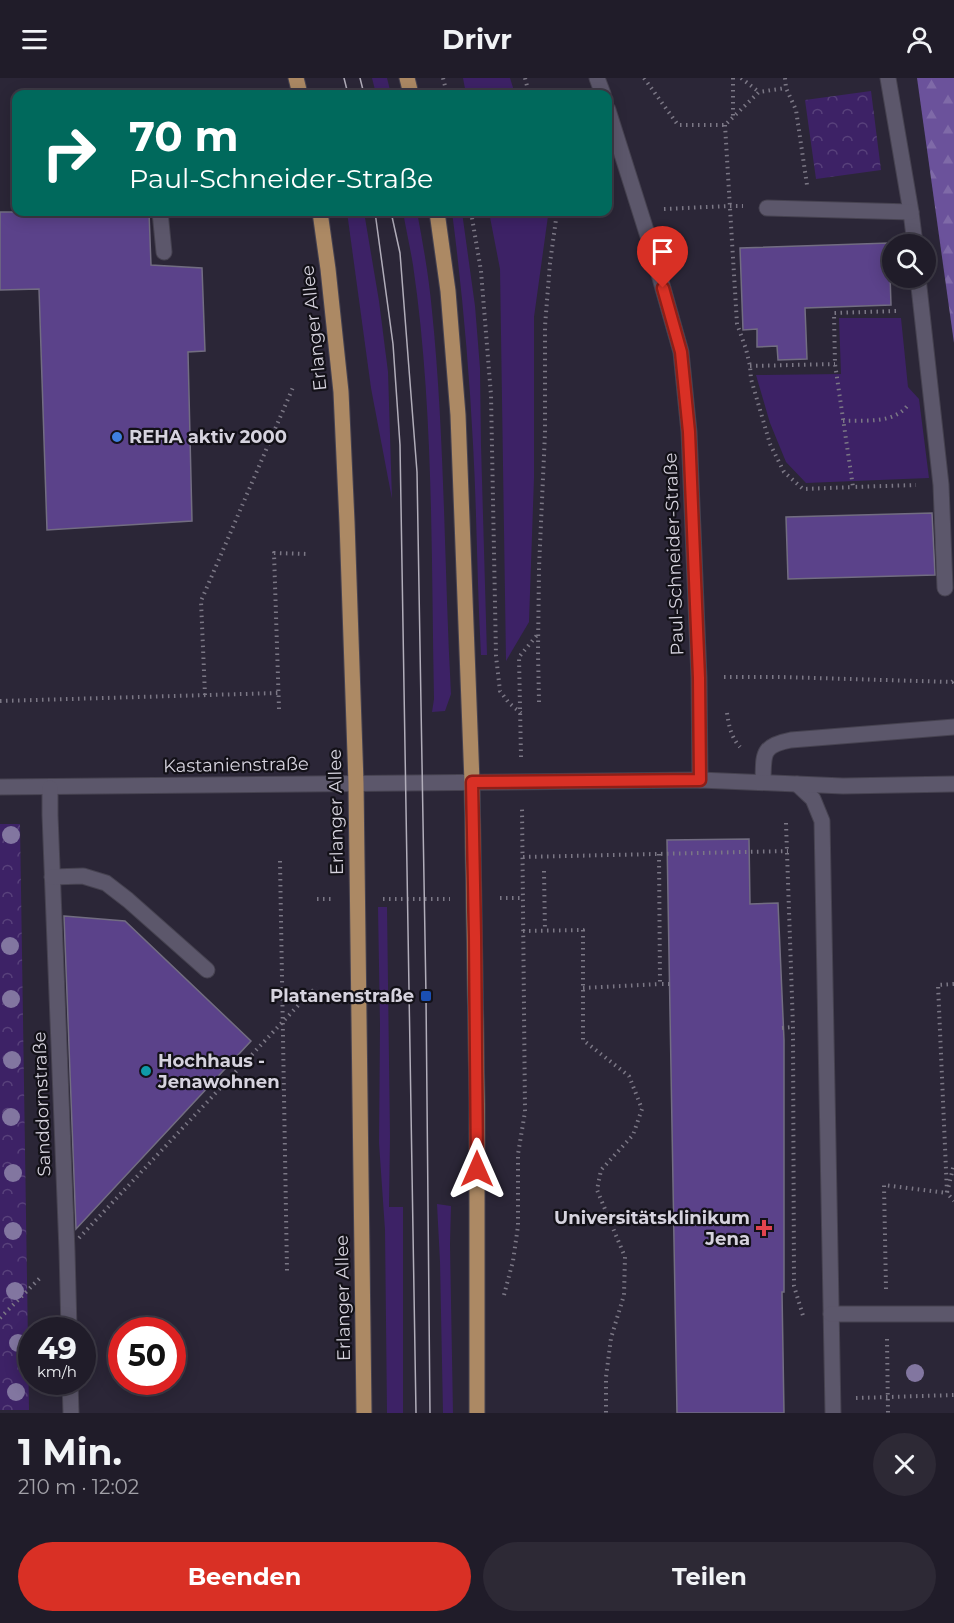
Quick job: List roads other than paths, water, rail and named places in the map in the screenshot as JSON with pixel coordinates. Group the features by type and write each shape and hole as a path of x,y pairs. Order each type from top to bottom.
{"main road":[{"name":"Erlanger Allee","path":"321,216 341,392 356,783 364,1413"},
{"path":"438,216 448,291 458,415 472,782 477,1413"}],"street":[{"path":"888,78 914,234"},
{"name":"Paul-Schneider-Straße","path":"612,123 651,246 681,352 689,432 699,678 700,780"},
{"path":"767,208 911,212"},
{"path":"160,216 164,252"},
{"path":"919,288 941,485 945,588"},
{"path":"763,782 764,758 775,743 954,727"},
{"path":"472,782 700,780 843,786 954,784"},
{"name":"Kastanienstraße","path":"0,788 472,782"},
{"path":"797,784 813,800 822,821 833,1406"},
{"name":"Sanddornstraße","path":"50,788 69,1317"},
{"path":"52,877 83,876 106,883 207,970"},
{"path":"831,1314 954,1314"},
{"path":"70,1395 71,1413"}],"tram line":[{"path":"344,78 347,90"},
{"path":"360,78 363,90"},
{"path":"376,216 393,344 400,445 416,1413"},
{"path":"392,216 400,253 417,472 430,1413"}],"place":[{"name":"REHA aktiv 2000","path":"117,437"},
{"name":"Platanenstraße","path":"426,996"},
{"name":"Hochhaus - Jenawohnen","path":"146,1071"},
{"name":"Universitätsklinikum Jena","path":"764,1228"}]}
